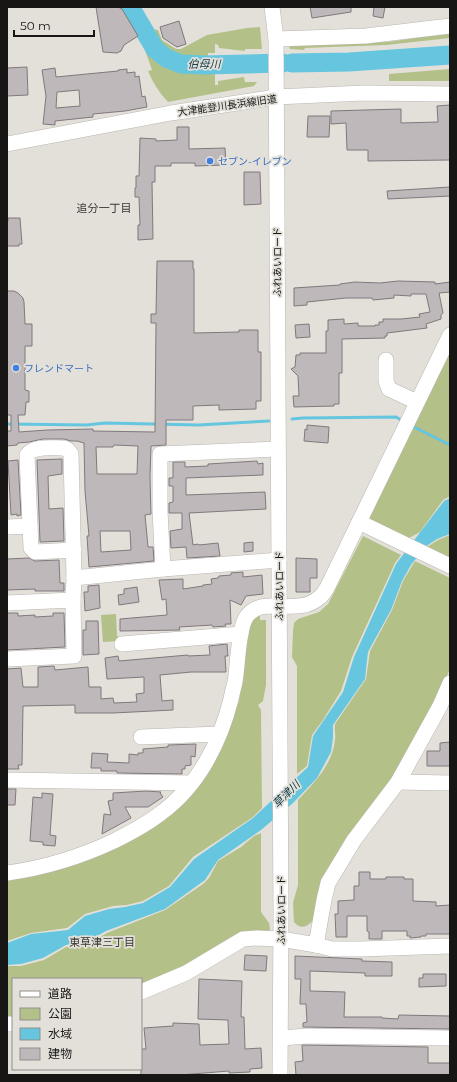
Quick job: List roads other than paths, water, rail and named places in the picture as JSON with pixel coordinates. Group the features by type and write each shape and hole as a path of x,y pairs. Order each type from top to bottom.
{"street":[{"name":"ふれあいロード","path":"272,7 276,43 281,896 280,1075"},
{"path":"276,43 366,36 450,26"},
{"name":"大津能登川長浜線旧道","path":"7,144 171,113 276,97 364,93 450,94"},
{"path":"7,873 44,866 73,858 100,848 124,836 162,813 182,794 210,756 227,713 235,683 241,634 246,617 252,610 267,606 291,608 311,603 320,597 327,588 450,335"},
{"path":"386,360 386,381 389,389 417,402"},
{"path":"7,659 74,656 74,550 71,454 64,448 34,449 27,454 31,548 35,552 74,550"},
{"path":"163,569 160,511 160,454 278,449"},
{"path":"359,522 450,566"},
{"path":"7,526 30,526"},
{"path":"74,578 279,560"},
{"path":"7,603 73,600"},
{"path":"122,644 241,634"},
{"path":"316,945 328,883 354,840 398,782 445,706 450,683"},
{"path":"141,737 219,734"},
{"path":"7,780 191,783"},
{"path":"398,782 450,783"},
{"path":"142,992 186,973 243,939 281,939 332,949 450,946"},
{"path":"280,1038 306,1036 450,1038"}],"water":[{"name":"草津川","path":"450,498 450,534 437,539 425,547 411,565 402,581 391,610 368,652 365,679 333,725 331,752 317,778 293,803 261,830 218,860 205,880 165,909 106,931 90,940 66,945 43,958 21,964 7,965 7,943 31,934 68,930 85,916 109,909 143,903 170,887 194,859 253,818 308,767 313,736 343,692 354,657 396,564 444,501"}],"waterway":[{"name":"伯母川","path":"129,7 155,49 166,58 181,64 205,65 283,63"},
{"name":"伯母川","path":"292,63 349,62 450,55"},
{"path":"292,419 396,417 401,420"},
{"path":"7,424 87,425 105,423 199,425 269,421"},
{"path":"412,426 450,445"}],"place":[{"name":"セブン-イレブン","path":"210,161"},
{"name":"フレンドマート","path":"16,368"}],"district":[{"name":"追分一丁目","path":"104,208"},
{"name":"東草津三丁目","path":"102,942"}]}
